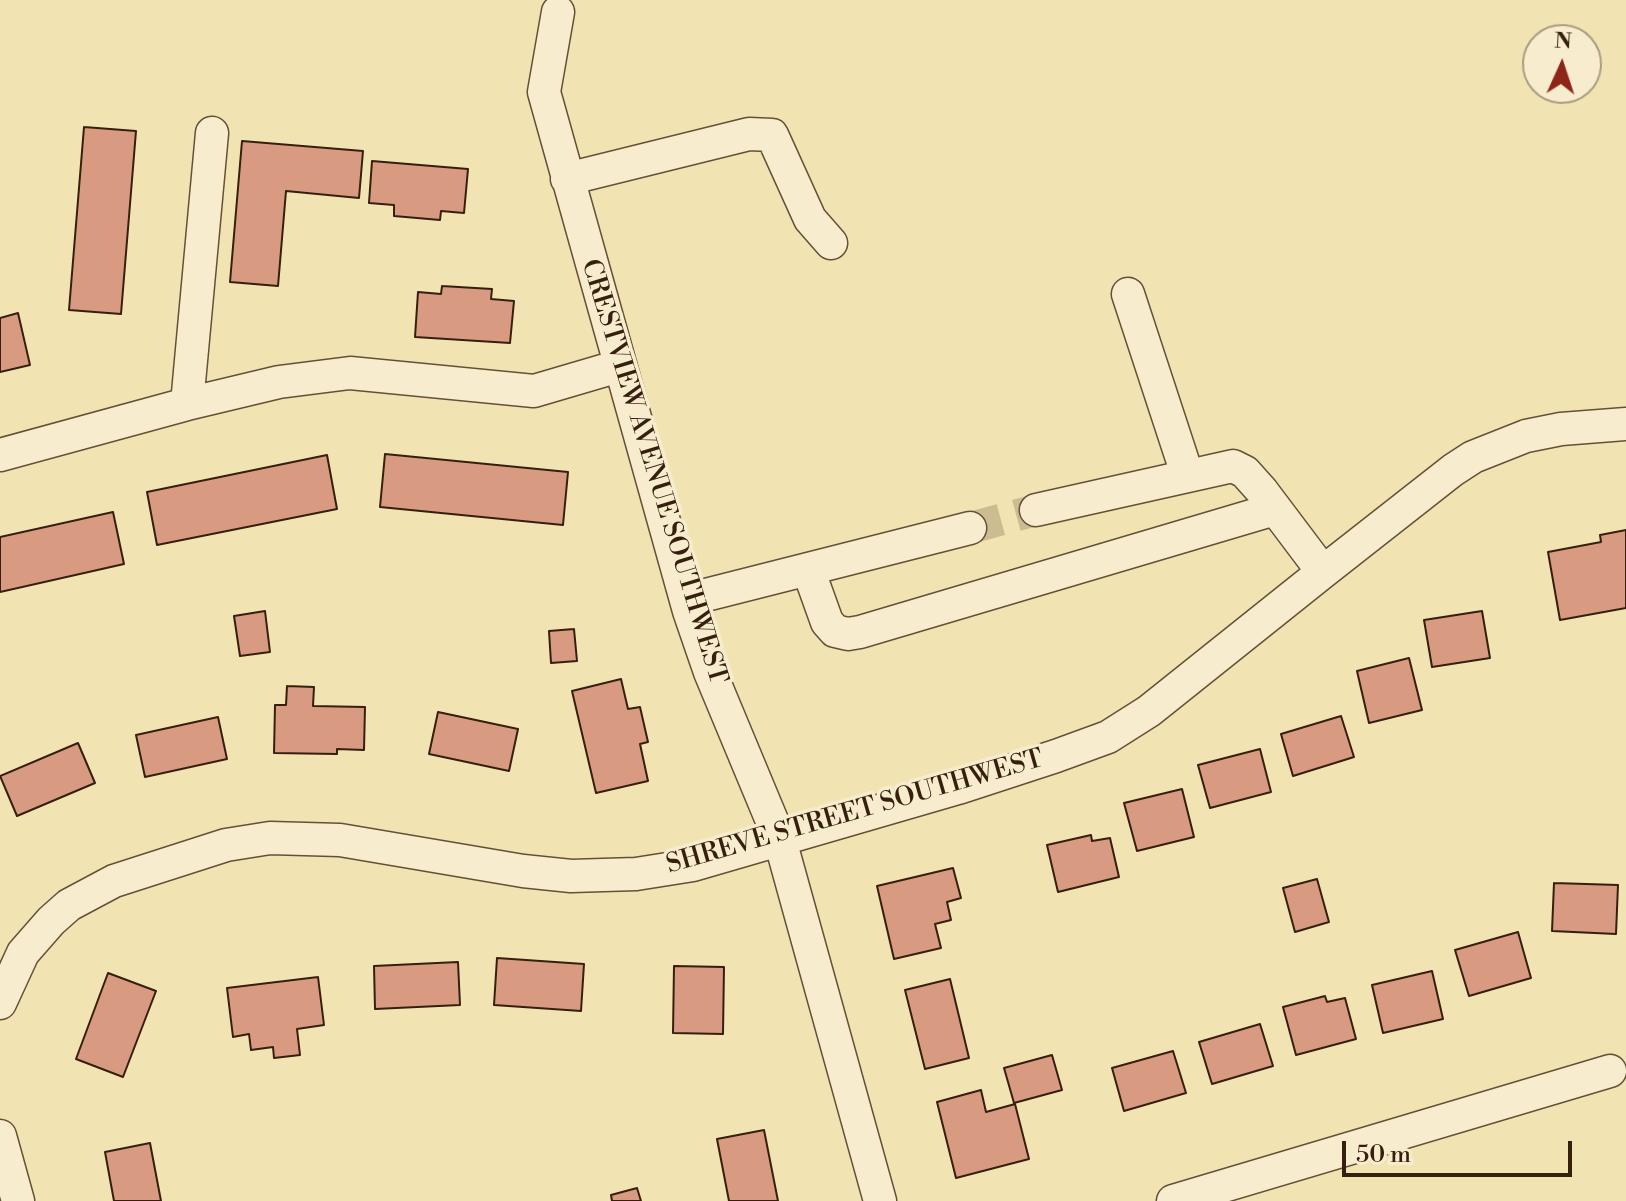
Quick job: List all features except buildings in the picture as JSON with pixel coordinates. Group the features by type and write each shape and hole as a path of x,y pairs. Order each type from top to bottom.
{"street":[{"name":"CRESTVIEW AVENUE SOUTHWEST","path":"558,12 544,92 567,179 686,600 710,672 780,840 880,1201"},
{"path":"187,404 212,133"},
{"path":"567,179 749,134 772,135 810,219 831,243"},
{"path":"1128,294 1187,474"},
{"path":"0,455 279,382 350,373 534,391 619,366"},
{"name":"SHREVE STREET SOUTHWEST","path":"0,1003 23,953 69,905 114,881 226,845 270,838 340,840 523,871 571,876 636,874 693,865 780,840 958,788 1108,737 1149,711 1473,457 1526,436 1561,429 1626,424"},
{"path":"1036,510 1233,466 1245,472 1323,572"},
{"path":"808,569 827,622 835,631 848,634 1275,509"},
{"path":"686,600 970,528"},
{"path":"1173,1201 1610,1071"},
{"path":"0,1136 18,1201"}],"tunnel":[{"path":"970,528 1036,510"}]}
